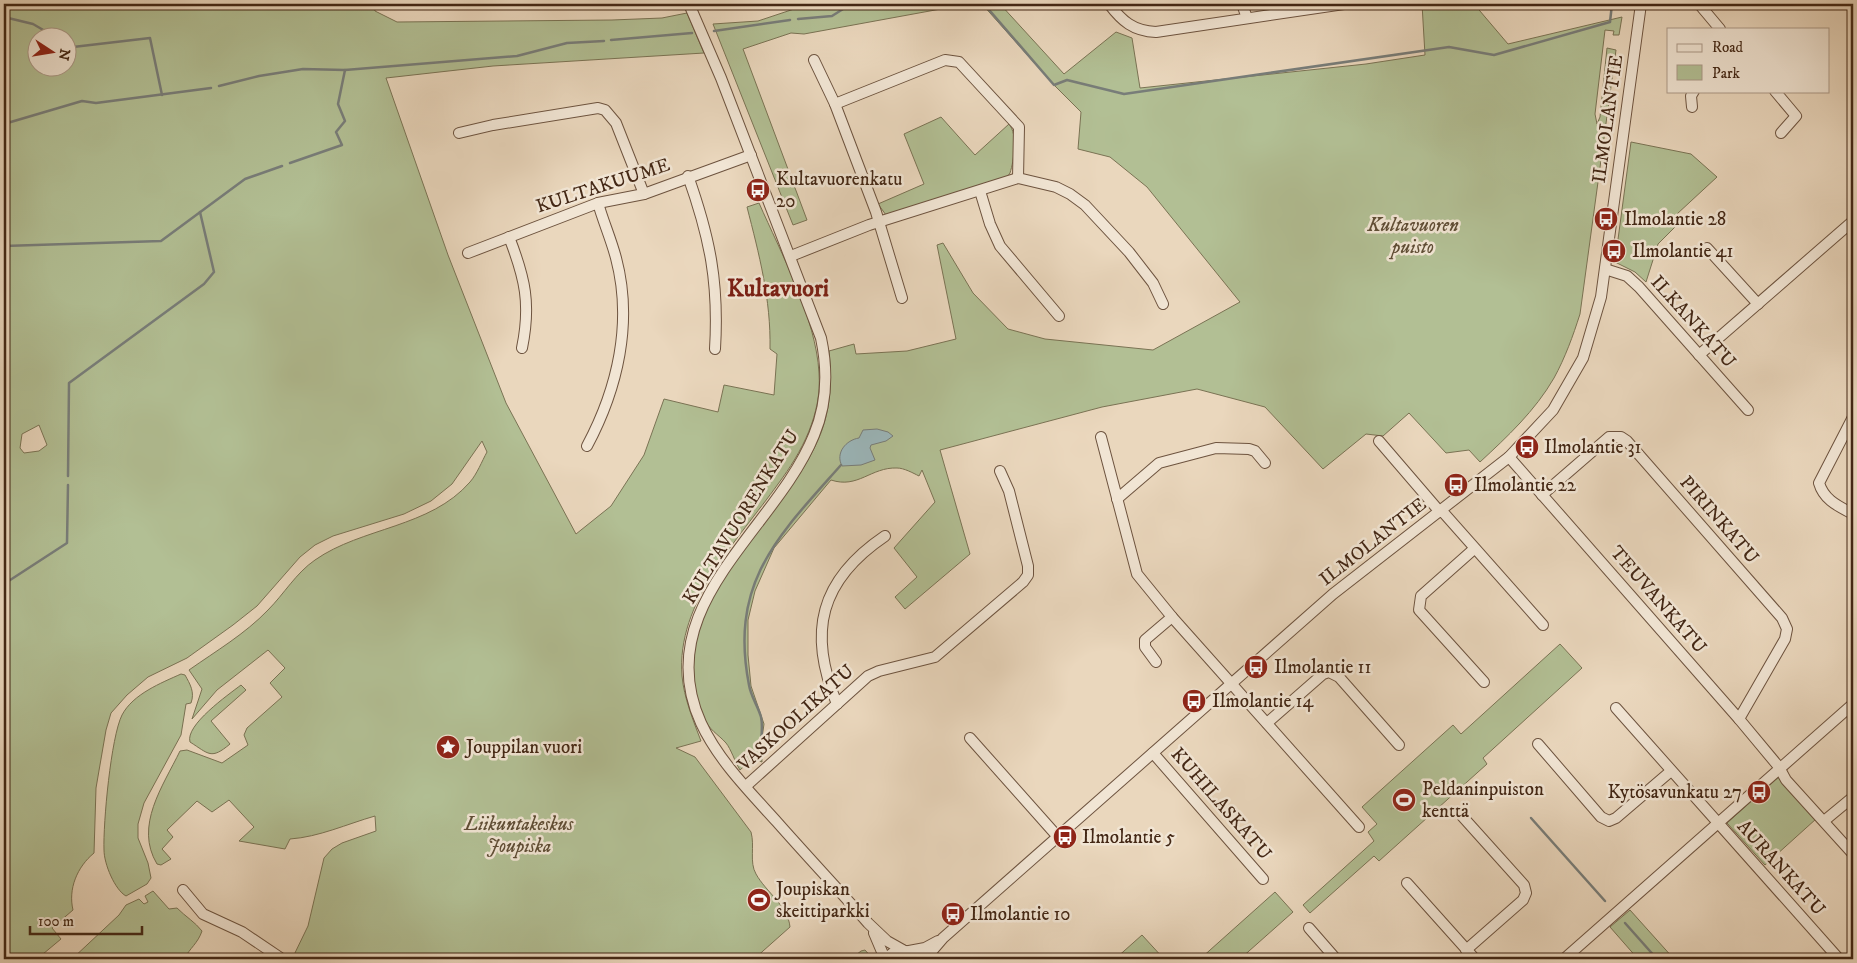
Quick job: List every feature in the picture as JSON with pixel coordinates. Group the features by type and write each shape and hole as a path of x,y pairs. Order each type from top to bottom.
{"street":[{"name":"KULTAVUORENKATU","path":"689,4 791,256 821,338 825,355 826,376 821,414 804,457 708,594 694,630 690,652 690,676 701,722 718,749 746,786 868,923 887,941 918,959"},
{"path":"1109,4 1124,22 1143,31 1156,32 1344,4"},
{"path":"1242,4 1246,18"},
{"name":"ILMOLANTIE","path":"925,959 943,938 1340,588 1509,457 1552,410 1584,358 1594,328 1605,269 1641,4"},
{"path":"1699,4 1719,28"},
{"path":"814,60 835,104 879,222 902,298"},
{"path":"835,104 945,60 959,62 1019,127 1018,178"},
{"path":"1692,107 1691,96 1693,92"},
{"path":"1777,92 1796,116 1781,133"},
{"path":"459,133 493,125 588,109 598,108 605,110 616,123 644,194"},
{"name":"KULTAKUUME","path":"468,253 598,203 644,194 751,154"},
{"path":"688,176 713,261 716,307 714,349"},
{"path":"791,256 879,222 1018,178 1056,187 1085,205 1129,252 1153,283 1163,304"},
{"path":"980,191 990,224 1000,246 1059,316"},
{"path":"587,446 612,392 623,324 616,259 598,203"},
{"path":"1699,355 1853,220"},
{"path":"509,237 525,285 527,324 522,348"},
{"path":"1707,248 1758,304"},
{"name":"ILKANKATU","path":"1605,269 1627,276 1639,287 1748,410"},
{"path":"1853,417 1820,483 1822,493 1832,502 1853,514"},
{"name":"PIRINKATU","path":"1542,495 1609,437 1614,435 1621,436 1679,500 1782,618 1787,629 1785,639 1740,719"},
{"path":"1101,437 1137,574 1172,617 1360,827"},
{"path":"1379,441 1543,625"},
{"path":"1117,499 1159,464 1216,448 1249,449 1255,451 1265,463"},
{"name":"TEUVANKATU","path":"1509,457 1740,719 1779,767 1786,780 1853,854"},
{"name":"VASKOOLIKATU","path":"746,786 868,676 879,671 936,657 1023,582 1028,575 1028,566 1010,491 1000,471"},
{"path":"837,704 822,661 821,641 828,600 847,567 864,550 885,536"},
{"path":"1474,549 1421,596 1418,602 1419,610 1484,682"},
{"path":"1156,662 1145,647 1145,640 1172,617"},
{"path":"1267,723 1323,674 1329,672 1339,677 1399,745"},
{"path":"1564,959 1779,767 1853,704"},
{"name":"AURANKATU","path":"1616,708 1839,959"},
{"path":"970,738 1058,837"},
{"path":"1538,744 1601,816 1609,821 1616,818 1671,771"},
{"name":"KUHILASKATU","path":"1153,752 1263,879"},
{"path":"1824,821 1853,797"},
{"path":"1462,816 1524,885 1526,893 1523,900 1466,950"},
{"path":"1407,883 1475,959"},
{"path":"183,890 203,914 242,932 282,959"},
{"name":"KULTAVUORENKATU","path":"868,923 886,959"},
{"path":"1309,928 1336,959"},
{"name":"ILMOLANTIE","path":"886,959 893,953 924,948 943,938"}],"green space":[{"name":"Liikuntakeskus Joupiska","path":"4,4 373,4 375,11 397,22 612,20 662,18 687,13 704,53 493,66 386,78 448,255 506,403 576,534 611,506 644,455 664,399 718,412 724,385 774,395 777,354 770,349 769,312 760,259 747,207 759,203 787,264 811,330 819,373 817,403 809,432 795,459 728,550 699,597 689,623 683,649 682,676 687,701 701,741 676,748 695,757 751,832 752,859 756,874 785,912 790,927 754,959 292,959 308,926 324,858 332,849 342,843 376,831 375,816 322,833 290,839 285,849 239,841 254,827 229,800 212,812 197,801 167,830 173,837 162,849 171,859 161,865 157,864 151,850 148,835 150,821 159,792 180,751 187,750 222,763 248,745 244,735 247,728 282,697 270,683 285,668 268,650 217,690 192,719 202,689 189,670 250,627 274,604 302,571 315,560 353,540 436,509 454,497 473,479 487,452 482,441 452,484 431,501 404,514 333,536 315,545 300,557 257,606 187,658 148,677 127,695 111,713 106,730 96,788 94,853 83,865 75,879 72,894 73,910 52,928 61,939 37,959 4,959","holes":["39,425 47,445 39,451 24,453 20,448 22,434"]},
{"path":"792,4 968,4 804,34 791,33 743,49 807,220 793,225 713,24 758,21 794,9"},
{"name":"Kultavuoren puisto","path":"982,4 1000,4 1064,74 1116,32 1132,38 1140,88 1366,64 1425,55 1422,4 1474,4 1508,44 1622,17 1619,35 1613,35 1614,31 1605,30 1595,114 1597,124 1600,117 1607,48 1616,50 1580,314 1565,355 1554,378 1538,402 1520,423 1480,462 1469,450 1446,453 1409,413 1383,436 1366,434 1323,469 1265,407 1197,389 1102,407 940,450 970,554 905,609 895,597 917,577 894,548 935,502 922,470 919,476 897,468 880,471 849,482 831,480 774,548 755,591 748,620 748,655 751,686 764,724 761,745 762,762 753,758 740,770 728,746 711,729 704,718 694,677 696,639 709,604 728,570 800,473 818,440 826,418 830,396 829,351 854,344 856,354 907,351 956,339 937,245 943,243 973,293 1008,329 1045,339 1153,350 1240,302 1147,187 1110,157 1078,149 1081,112 1054,85"},
{"path":"941,117 975,155 1009,124 1014,134 1014,155 1010,173 1007,177 886,215 878,204 924,184 904,134"},
{"path":"1631,142 1691,154 1717,177 1677,214 1682,220 1658,244 1646,282 1635,272 1615,262"},
{"path":"1560,644 1582,668 1483,758 1487,764 1379,861 1374,856 1310,913 1303,905 1374,841 1368,832 1377,824 1362,807 1453,725 1461,734"},
{"path":"181,674 185,675 189,682 192,695 191,703 186,704 181,735 144,803 138,824 138,838 148,863 151,878 147,884 126,896 118,888 111,876 104,856 108,781 114,742 122,715 133,701 148,690"},
{"path":"241,685 246,690 211,721 230,744 214,754 210,754 190,742 190,735 201,719"},
{"path":"1778,777 1816,819 1765,865 1727,823"},
{"path":"153,891 169,909 177,908 202,931 184,959 72,959 119,915 126,905 139,899 144,904 148,902 145,896"},
{"path":"1275,892 1293,912 1240,959 1200,959"},
{"path":"1630,910 1674,959 1638,959 1610,927"},
{"path":"1142,935 1164,959 1115,959"},
{"path":"865,950 873,959 851,959 861,951"}],"water":[{"path":"877,429 888,432 893,436 886,441 871,445 870,448 875,460 861,465 842,466 840,456 846,444 859,438 863,430"}],"waterway":[{"path":"798,19 832,16 851,4"},
{"path":"984,4 1054,85 1067,80 1124,94 1449,47 1494,55 1610,22 1612,4"},
{"path":"4,17 33,24 40,28"},
{"path":"714,31 790,20"},
{"path":"611,40 692,33"},
{"path":"78,46 150,38 162,95"},
{"path":"219,86 259,76 303,69 345,70 517,56 567,43 604,41"},
{"path":"290,163 342,145 336,132 345,121 338,104 345,70"},
{"path":"4,124 82,101 96,103 211,88"},
{"path":"4,246 161,241 245,179 282,166"},
{"path":"68,476 69,383 204,284 214,272 200,212"},
{"path":"761,759 762,722 749,685 745,649 746,617 753,589 764,563 779,539 797,515 841,465"},
{"path":"4,584 67,543 68,485"},
{"path":"1531,818 1605,901"},
{"path":"1625,923 1657,959"}],"place":[{"name":"Kultavuorenkatu 20","path":"758,190"},
{"name":"Ilmolantie 28","path":"1606,219"},
{"name":"Ilmolantie 41","path":"1614,251"},
{"name":"Ilmolantie 31","path":"1527,447"},
{"name":"Ilmolantie 22","path":"1456,485"},
{"name":"Ilmolantie 11","path":"1256,667"},
{"name":"Ilmolantie 14","path":"1194,701"},
{"name":"Jouppilan vuori","path":"448,747"},
{"name":"Kytösavunkatu 27","path":"1759,792"},
{"name":"Peldaninpuiston kenttä","path":"1404,800"},
{"name":"Ilmolantie 5","path":"1065,837"},
{"name":"Joupiskan skeittiparkki","path":"759,900"},
{"name":"Ilmolantie 10","path":"953,914"}],"district":[{"name":"Kultavuori","path":"778,289"}]}
